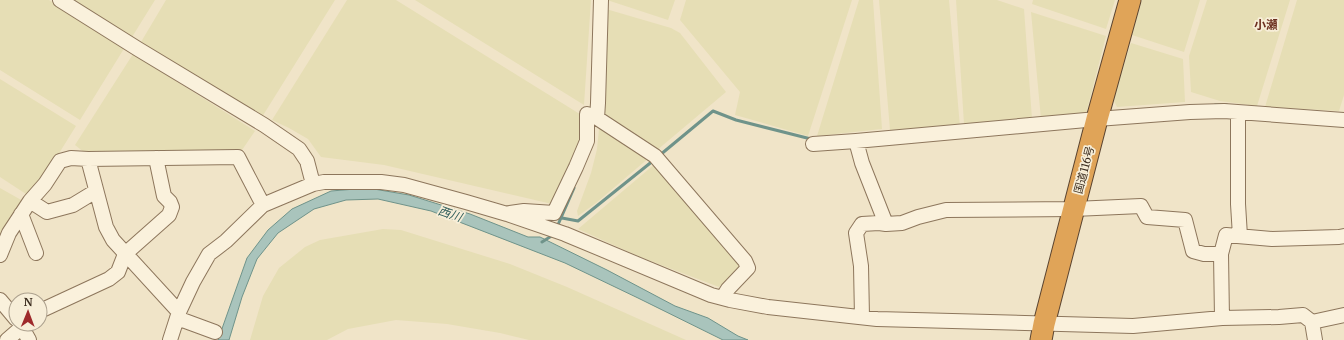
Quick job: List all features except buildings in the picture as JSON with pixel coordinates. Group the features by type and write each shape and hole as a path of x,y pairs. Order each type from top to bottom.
{"highway":[{"name":"国道116号","path":"1042,332 1097,119 1130,0"}],"street":[{"path":"60,0 264,125 299,149 307,161 313,184"},
{"path":"597,118 601,0"},
{"path":"813,144 1190,112 1224,111 1344,120"},
{"path":"1238,113 1238,204 1240,236"},
{"path":"507,214 524,211 554,213 587,141 587,114 597,118 655,156 745,261 748,268 728,289 723,297"},
{"path":"856,141 862,162 886,224"},
{"path":"0,255 9,233 30,201 45,184 60,161 71,158 238,157 263,205"},
{"path":"48,307 109,279 118,272 126,254 169,215 172,207 170,202 164,196 156,158"},
{"path":"88,159 106,227 114,240 178,315 215,332"},
{"path":"170,340 178,315 193,282 209,254 226,241 263,205 313,184 350,181 381,182 404,185 507,214 565,234 710,295 768,307 877,319 1042,332 1222,318 1303,315 1312,322 1315,340"},
{"path":"30,201 47,212 73,205 96,191"},
{"path":"862,317 861,266 856,233 862,224 902,223 918,217 946,210 1074,209 1141,206 1147,217 1185,220 1193,252 1204,254 1221,254"},
{"path":"21,214 36,253"},
{"path":"1222,318 1221,254 1226,235 1272,238 1344,236"},
{"path":"0,300 8,310"},
{"path":"1312,322 1344,315"}],"shaded area":[{"path":"0,0 49,0 125,47 80,120 0,70"},
{"path":"73,0 155,0 132,37"},
{"path":"166,0 335,0 262,117 141,42"},
{"path":"347,0 396,0 583,116 582,140 552,204 384,165 321,157 308,139 272,120"},
{"path":"415,0 591,0 584,105"},
{"path":"607,0 675,0 668,20"},
{"path":"686,0 852,0 808,136 735,115 740,92 680,20"},
{"path":"859,0 873,0 882,129 817,136"},
{"path":"879,0 949,0 960,127 890,130"},
{"path":"956,0 997,0 1024,9 1032,119 964,124"},
{"path":"1033,0 1115,0 1106,29 1032,4"},
{"path":"1142,0 1200,0 1184,52 1132,35"},
{"path":"1207,0 1290,0 1257,106 1220,101 1191,92 1189,56"},
{"path":"1297,0 1344,0 1344,95 1339,111 1265,107"},
{"path":"606,9 671,28 680,33 726,92 656,151 605,120"},
{"path":"1031,12 1106,36 1086,114 1041,119"},
{"path":"1131,43 1183,59 1185,102 1117,107 1113,99"},
{"path":"133,54 255,131 240,153 85,153 75,145"},
{"path":"0,79 76,126 53,163 29,196 0,177"},
{"path":"602,127 650,157 596,203 578,216 577,211 591,173 597,149 599,129"},
{"path":"656,163 742,266 719,287 640,257 578,229"},
{"path":"0,188 23,201 0,240"},
{"path":"383,229 401,230 510,264 567,287 686,340 529,340 500,333 447,324 396,320 348,329 327,340 250,340 263,296 279,268 305,247 320,240"}],"water":[{"name":"西川","path":"368,188 409,195 470,214 528,237 540,237 675,306 708,318 738,336 748,340 723,340 565,263 431,211 378,199 346,200 314,209 278,233 257,259 242,297 229,340 218,340 247,258 268,230 292,209 331,191"}],"waterway":[{"path":"1215,105 1227,105"},
{"path":"660,155 713,111 736,120 811,139"},
{"path":"562,218 578,221 654,160"},
{"path":"557,227 574,188"},
{"path":"542,242 553,235"}],"district":[{"name":"小瀬","path":"1266,25"}]}
